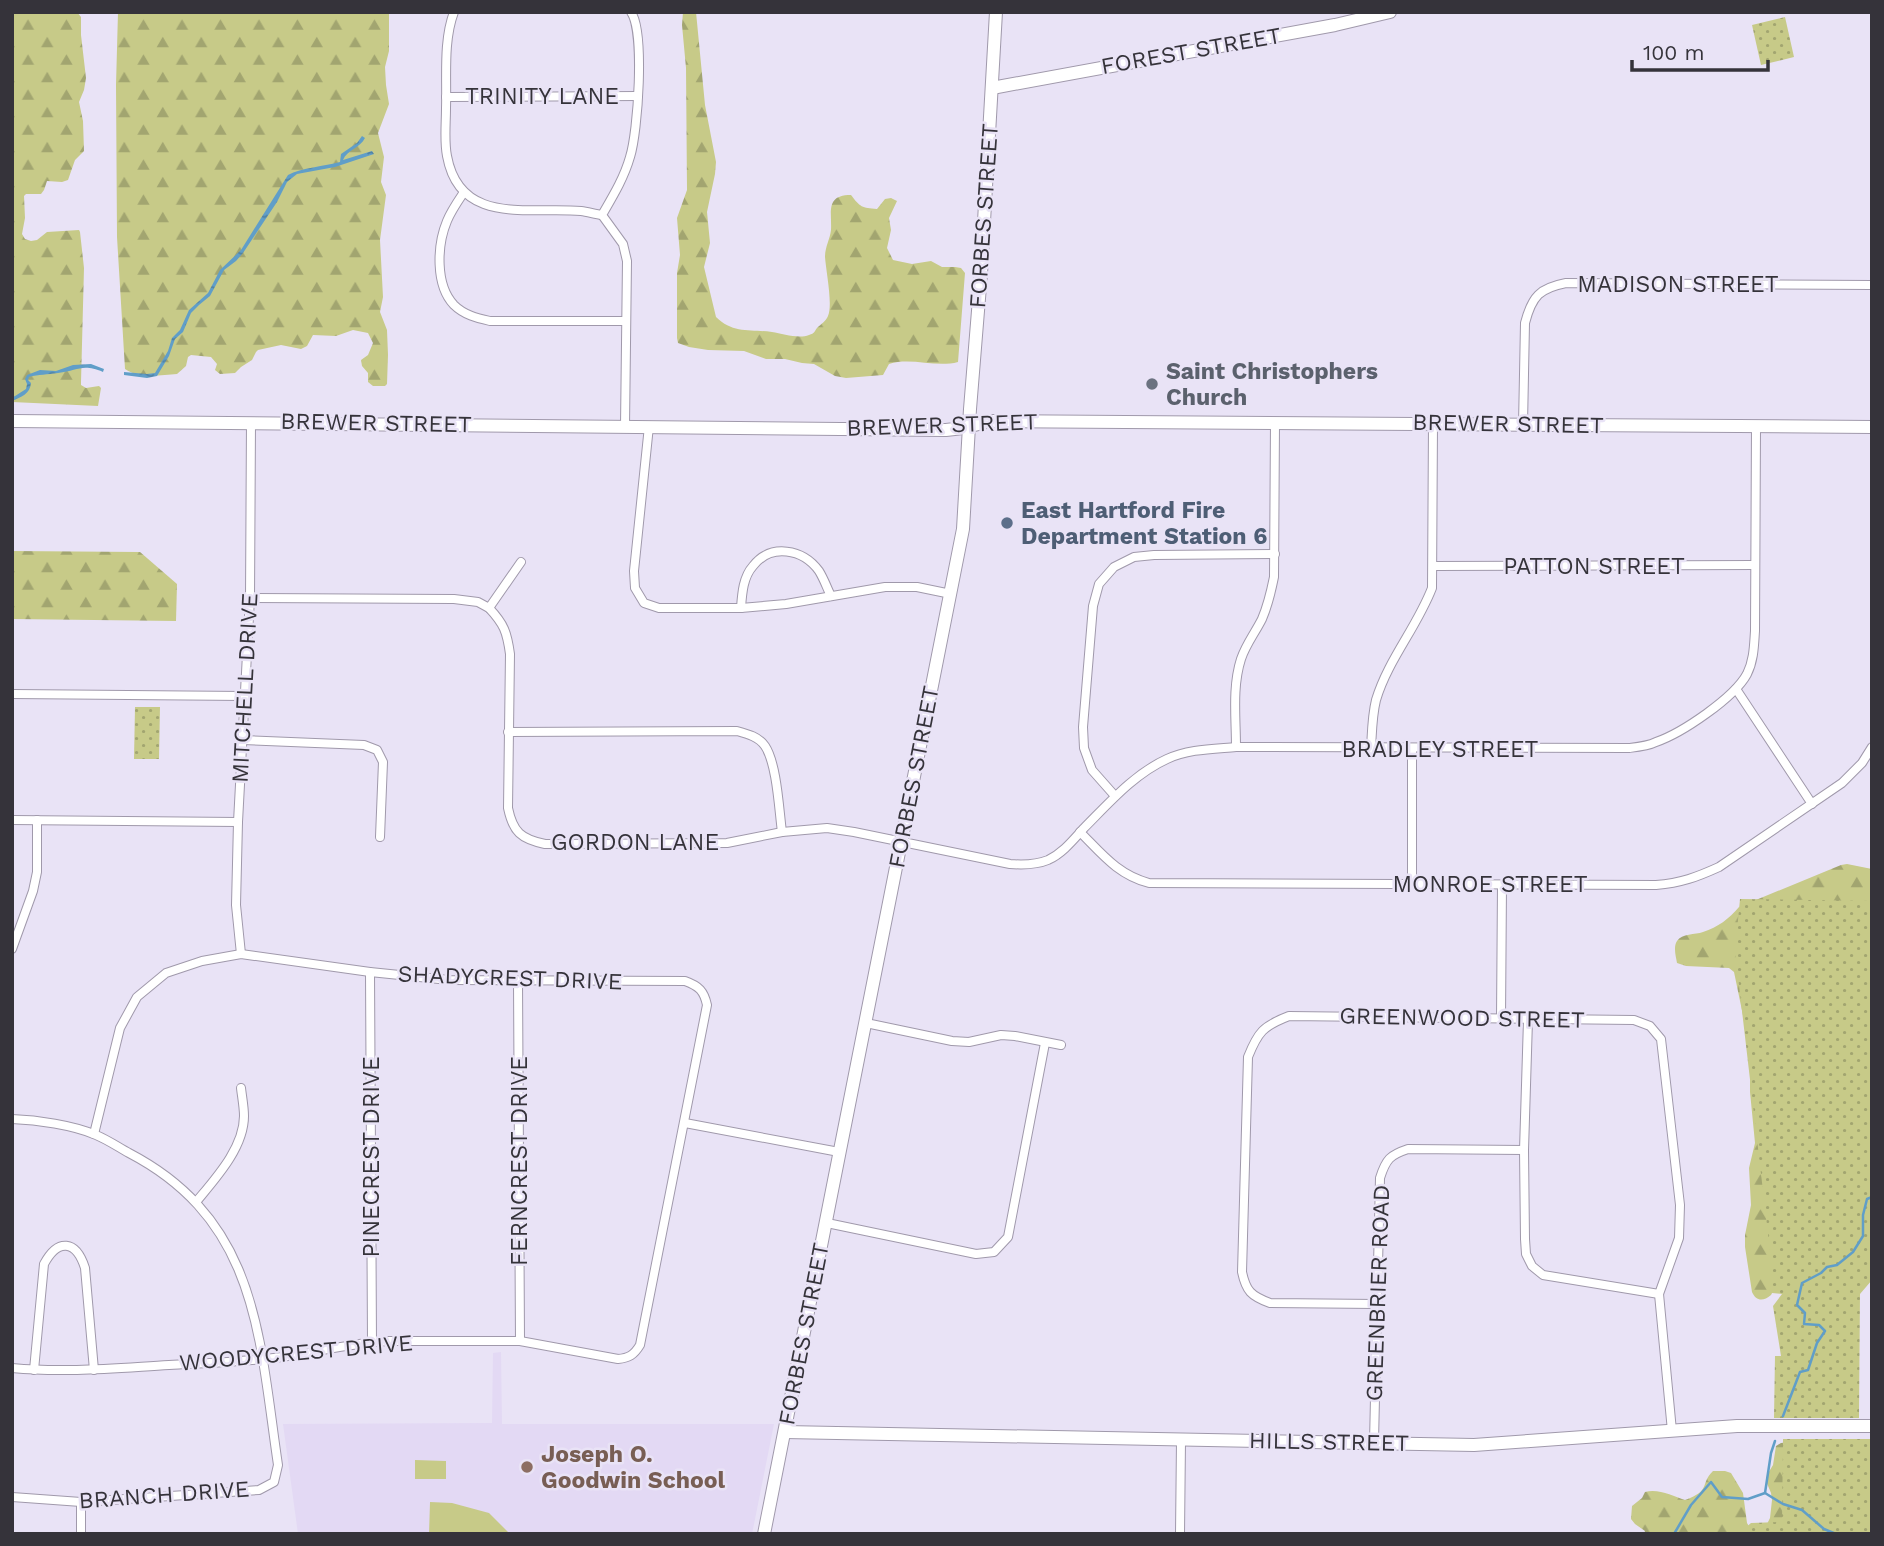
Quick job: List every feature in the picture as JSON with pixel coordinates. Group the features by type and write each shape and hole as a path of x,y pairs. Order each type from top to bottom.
{"main road":[{"name":"FORBES STREET","path":"764,1534 965,517 996,12"},
{"name":"FOREST STREET","path":"992,88 1321,28 1390,12"},
{"name":"BREWER STREET","path":"12,421 946,430 990,421 1872,427"},
{"name":"HILLS STREET","path":"785,1432 1474,1445 1737,1426 1872,1426"}],"street":[{"path":"454,12 448,42 446,140 447,158 453,175 464,192 478,202 499,209 523,212 579,211 602,215 623,244 627,261 625,426"},
{"path":"602,215 618,188 631,156 638,96 638,40 631,12"},
{"name":"TRINITY LANE","path":"446,97 638,96"},
{"path":"464,192 447,220 440,246 440,269 445,289 454,306 471,316 489,321 625,321"},
{"name":"MADISON STREET","path":"1523,425 1525,323 1529,307 1536,295 1551,286 1566,283 1872,285"},
{"name":"MITCHELL DRIVE","path":"241,954 236,905 237,822 250,598 251,422"},
{"path":"1236,747 1236,683 1247,642 1261,621 1270,600 1274,577 1275,423"},
{"path":"1371,749 1372,718 1377,698 1387,672 1423,610 1432,588 1433,424"},
{"path":"649,426 634,571 635,588 644,603 659,608 741,608 786,604 885,587 917,587 951,594"},
{"name":"BRADLEY STREET","path":"902,842 1010,864 1030,865 1048,860 1066,847 1115,796 1143,773 1167,758 1193,751 1236,747 1629,748 1655,743 1679,732 1736,689 1747,673 1754,653 1756,427"},
{"path":"741,608 743,586 752,566 765,555 786,550 803,557 818,570 831,596"},
{"path":"1115,796 1092,770 1084,748 1083,727 1093,606 1099,584 1114,567 1134,557 1275,554"},
{"path":"250,598 454,599 478,602 489,608 521,562"},
{"name":"PATTON STREET","path":"1433,566 1755,565"},
{"name":"GORDON LANE","path":"489,608 500,619 507,633 510,654 508,808 511,824 520,835 545,844 727,843 782,832 827,828 902,842"},
{"path":"1736,689 1812,804"},
{"path":"12,694 244,696"},
{"path":"508,732 737,731 752,735 765,746 772,763 782,832"},
{"path":"243,740 364,745 377,750 383,762 380,837"},
{"name":"MONROE STREET","path":"1080,832 1121,872 1149,883 1678,883 1719,867 1842,783 1862,764 1872,747"},
{"path":"1412,749 1412,883"},
{"path":"12,820 237,822"},
{"path":"12,949 37,872 37,820"},
{"path":"1500,1018 1502,885"},
{"name":"SHADYCREST DRIVE","path":"94,1134 120,1028 137,997 166,973 202,961 241,954 449,980 685,981 696,985 704,993 707,1005 685,1123"},
{"name":"PINECREST DRIVE","path":"370,972 372,1342"},
{"name":"FERNCREST DRIVE","path":"518,981 520,1341"},
{"name":"GREENWOOD STREET","path":"1377,1304 1269,1303 1255,1297 1245,1286 1242,1272 1248,1058 1256,1037 1269,1024 1289,1016 1634,1020 1650,1026 1661,1039 1680,1205 1679,1238 1659,1294 1672,1431"},
{"path":"1528,1020 1524,1150 1526,1254 1532,1266 1543,1275 1659,1294"},
{"path":"866,1023 952,1041 969,1042 1000,1035 1060,1045"},
{"path":"827,1223 976,1254 994,1252 1008,1237 1045,1042"},
{"path":"196,1202 235,1150 244,1118 241,1088"},
{"name":"BRANCH DRIVE","path":"12,1119 58,1125 94,1134 156,1167 196,1202 220,1233 239,1269 254,1313 264,1359 278,1465 274,1482 259,1490 81,1502 12,1497"},
{"path":"685,1123 839,1152"},
{"name":"WOODYCREST DRIVE","path":"12,1368 94,1370 264,1359 372,1342 520,1341 618,1359 628,1358 640,1345 685,1123"},
{"name":"GREENBRIER ROAD","path":"1374,1442 1380,1178 1384,1165 1393,1154 1408,1149 1524,1150"},
{"path":"34,1370 44,1264 50,1253 58,1247 70,1246 80,1254 85,1268 94,1370"},
{"path":"1180,1534 1181,1440"},
{"path":"81,1502 81,1534"}],"shaded area":[{"name":"Joseph O. Goodwin School","path":"501,1352 502,1424 774,1424 752,1534 298,1534 283,1424 492,1423 493,1353"}],"green space":[{"path":"12,12 77,12 81,17 86,78 79,102 84,151 75,160 68,180 47,181 41,194 24,196 25,218 22,234 25,239 31,241 47,232 80,232 84,268 81,385 86,388 101,388 98,406 12,402"},
{"path":"118,12 389,12 389,51 385,67 389,104 378,133 384,157 381,182 386,195 380,240 383,297 380,312 387,330 388,355 385,386 373,386 368,382 368,373 361,360 368,355 373,343 368,333 353,330 336,336 313,335 307,346 301,349 281,345 258,350 252,360 235,373 220,374 215,370 217,364 211,357 191,355 186,366 177,374 143,375 125,369 117,237"},
{"path":"683,12 696,12 705,105 716,162 707,212 710,243 704,267 716,317 729,326 742,330 796,336 813,333 826,319 829,311 830,296 825,257 834,201 851,195 862,206 877,209 885,199 891,198 897,201 889,218 891,230 887,248 893,260 912,264 931,261 942,267 961,268 965,273 958,362 897,362 889,364 883,375 846,378 835,376 814,364 766,359 744,351 708,350 678,343 677,273 680,255 677,218 687,190"},
{"path":"1785,17 1794,57 1761,65 1752,25"},
{"path":"12,551 140,552 177,584 176,621 12,619"},
{"path":"135,707 160,707 159,759 134,759"},
{"path":"1847,864 1872,869 1872,1112 1771,1295 1760,1300 1752,1292 1745,1247 1751,1205 1749,1168 1755,1143 1750,1092 1750,1049 1734,972 1729,968 1686,966 1677,963 1675,946 1682,937 1718,925 1739,907"},
{"path":"1740,899 1872,901 1872,1280 1860,1294 1859,1418 1774,1418 1775,1356 1781,1356 1773,1306 1782,1294 1772,1293 1772,1268 1735,951"},
{"path":"1783,1439 1872,1439 1872,1534 1738,1534 1751,1523 1782,1522"},
{"path":"1799,1441 1872,1534 1644,1534 1645,1531 1631,1519 1632,1506 1645,1492 1660,1492 1685,1500 1702,1490 1713,1471 1725,1471 1731,1473 1743,1493 1750,1528 1767,1524 1772,1500 1766,1481 1773,1465 1776,1446"},
{"path":"415,1460 446,1461 446,1479 415,1479"},
{"path":"430,1502 452,1503 489,1513 510,1534 429,1534"}],"water":[{"path":"362,136 365,138 363,141 343,160 372,151 374,154 335,167 297,174 287,182 243,253 224,270 210,296 191,313 157,376 147,378 124,375 124,372 155,373 189,310 208,293 220,270 241,250 288,175 340,162 341,154"},
{"path":"91,364 104,369 103,372 85,368 29,377 29,390 12,401 12,398 26,389 27,375 40,370 56,371 73,365"}],"waterway":[{"path":"1783,1416 1800,1372 1808,1370 1817,1343 1825,1331 1819,1325 1804,1324 1805,1313 1797,1305 1802,1283 1827,1267 1837,1265 1853,1252 1863,1236 1863,1215 1867,1199 1872,1197"},
{"path":"1765,1493 1775,1441"},
{"path":"1674,1534 1691,1505 1711,1482 1722,1497 1748,1499 1765,1493 1783,1504 1802,1510 1824,1529 1836,1534"}],"place":[{"name":"Saint Christophers Church","path":"1152,384"},
{"name":"East Hartford Fire Department Station 6","path":"1007,523"},
{"name":"Joseph O. Goodwin School","path":"527,1467"}]}
